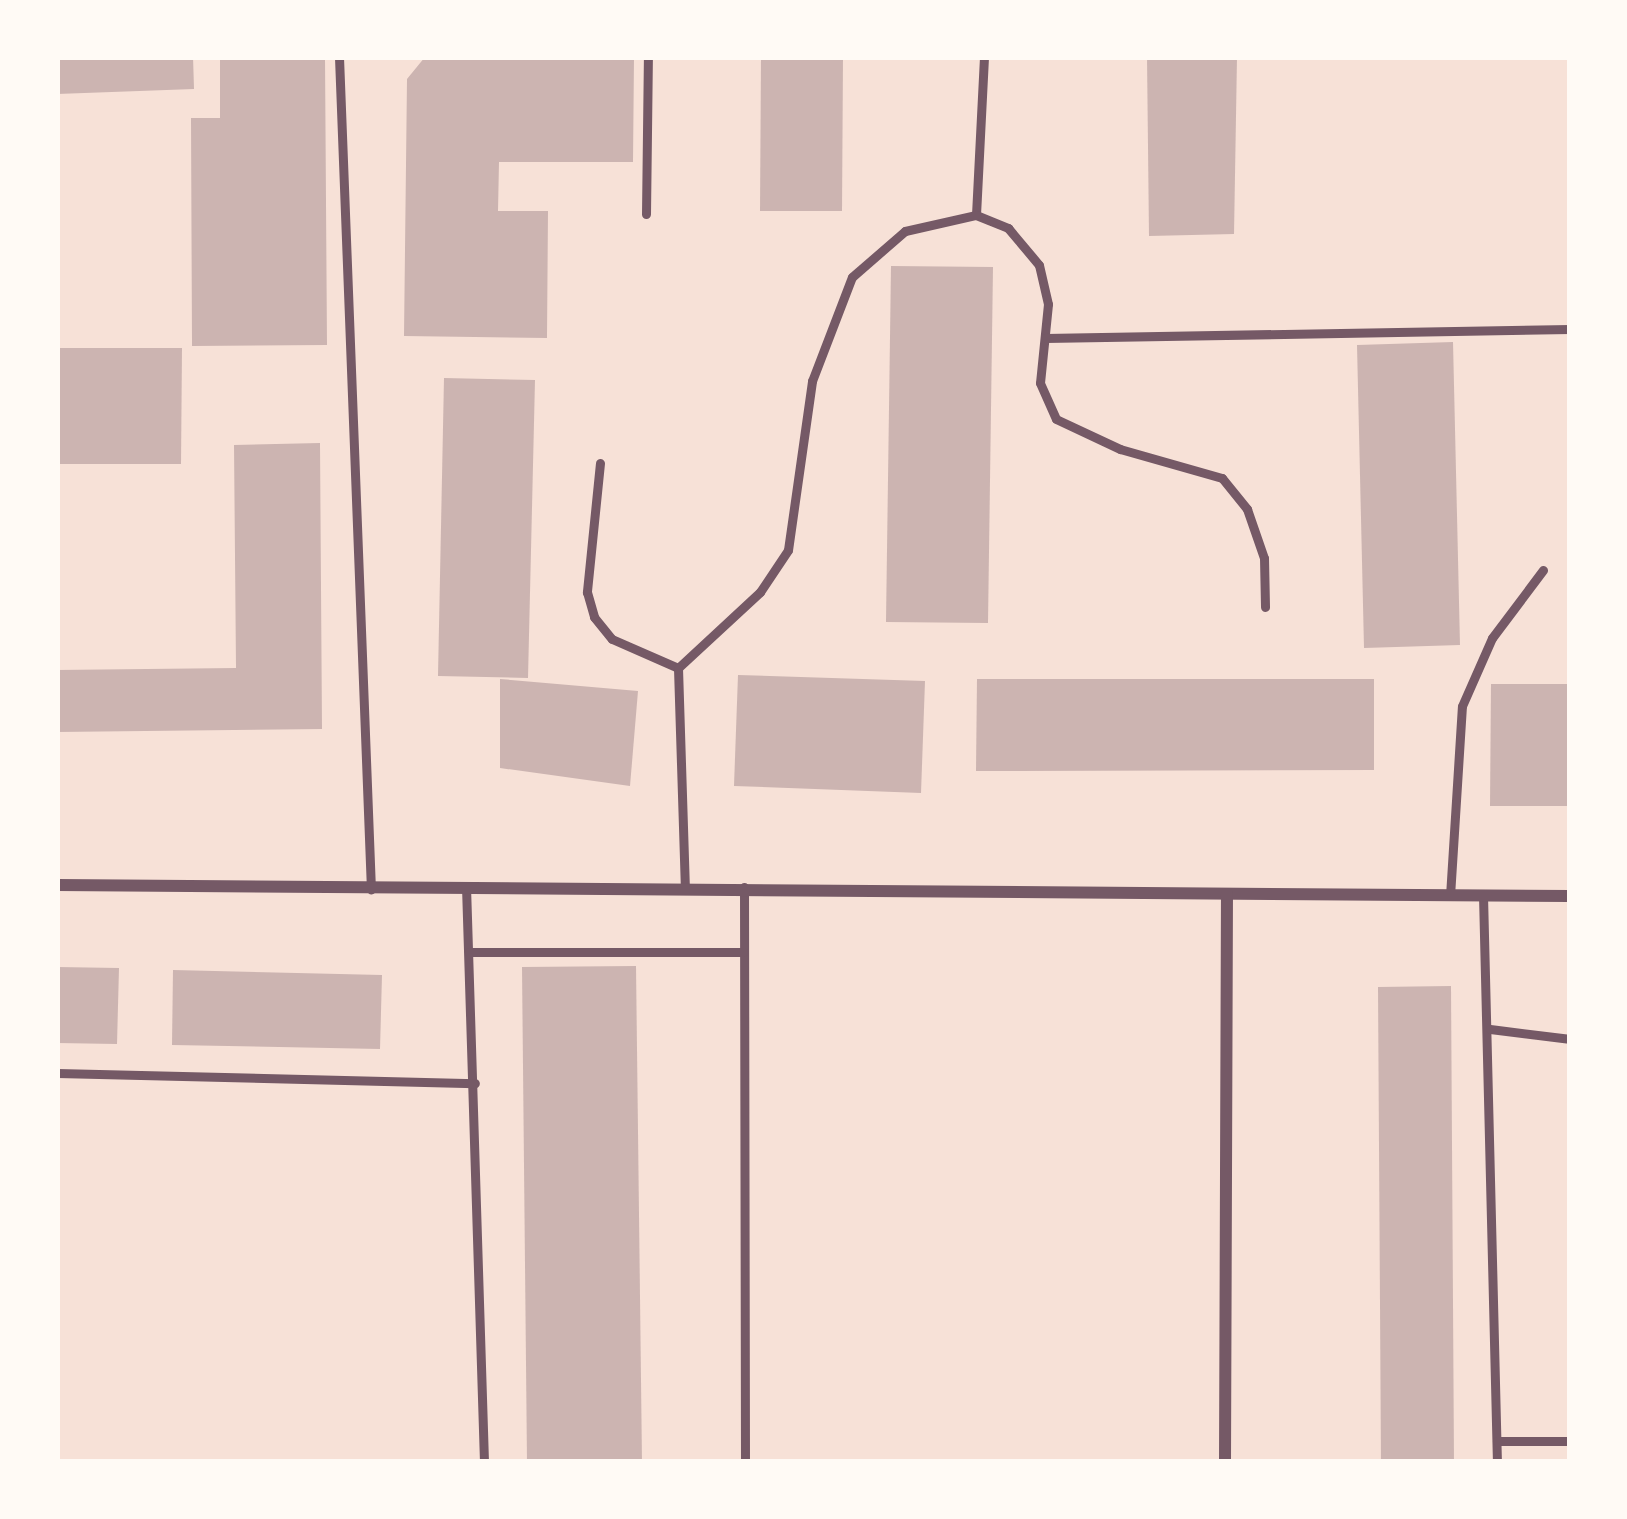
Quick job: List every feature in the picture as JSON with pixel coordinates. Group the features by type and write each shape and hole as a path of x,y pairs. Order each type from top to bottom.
{"street":[{"path":"57,885 1570,896"},
{"path":"1225,1462 1227,894"}],"lane":[{"path":"339,57 371,889"},
{"path":"646,214 648,57"},
{"path":"976,214 984,57"},
{"path":"686,887 678,668 760,592 788,550 812,381 852,277 905,232 976,214 1008,228 1039,265 1048,304 1040,382 1056,419 1120,449 1222,478 1247,508 1264,558 1265,607"},
{"path":"1045,338 1570,329"},
{"path":"599,463 587,592 594,616 612,639 678,668"},
{"path":"1450,896 1462,706 1492,638 1544,570"},
{"path":"466,886 484,1462"},
{"path":"744,887 745,1462"},
{"path":"1483,896 1490,1029 1497,1462"},
{"path":"469,952 743,952"},
{"path":"1490,1029 1570,1039"},
{"path":"57,1073 475,1083"},
{"path":"1496,1441 1570,1441"}],"building":[{"path":"57,57 193,57 194,89 57,94"},
{"path":"220,57 325,57 327,345 192,346 191,118 220,118"},
{"path":"425,57 634,57 633,162 499,162 498,211 548,211 547,338 404,336 407,79"},
{"path":"761,57 843,57 842,211 760,211"},
{"path":"1147,57 1237,57 1234,234 1149,236"},
{"path":"891,266 993,267 988,623 886,622"},
{"path":"1453,342 1460,645 1364,648 1357,345"},
{"path":"57,348 182,348 181,464 57,464"},
{"path":"444,378 535,380 528,678 438,676"},
{"path":"320,443 322,729 57,732 57,670 236,668 234,445"},
{"path":"738,675 925,681 921,793 734,786"},
{"path":"500,679 638,691 630,786 500,768"},
{"path":"977,679 1374,679 1374,770 976,771"},
{"path":"1491,684 1570,684 1570,806 1490,806"},
{"path":"636,966 642,1462 527,1462 522,967"},
{"path":"57,967 119,968 117,1044 57,1043"},
{"path":"173,970 382,975 380,1049 172,1045"},
{"path":"1451,986 1454,1462 1381,1462 1378,987"}]}
